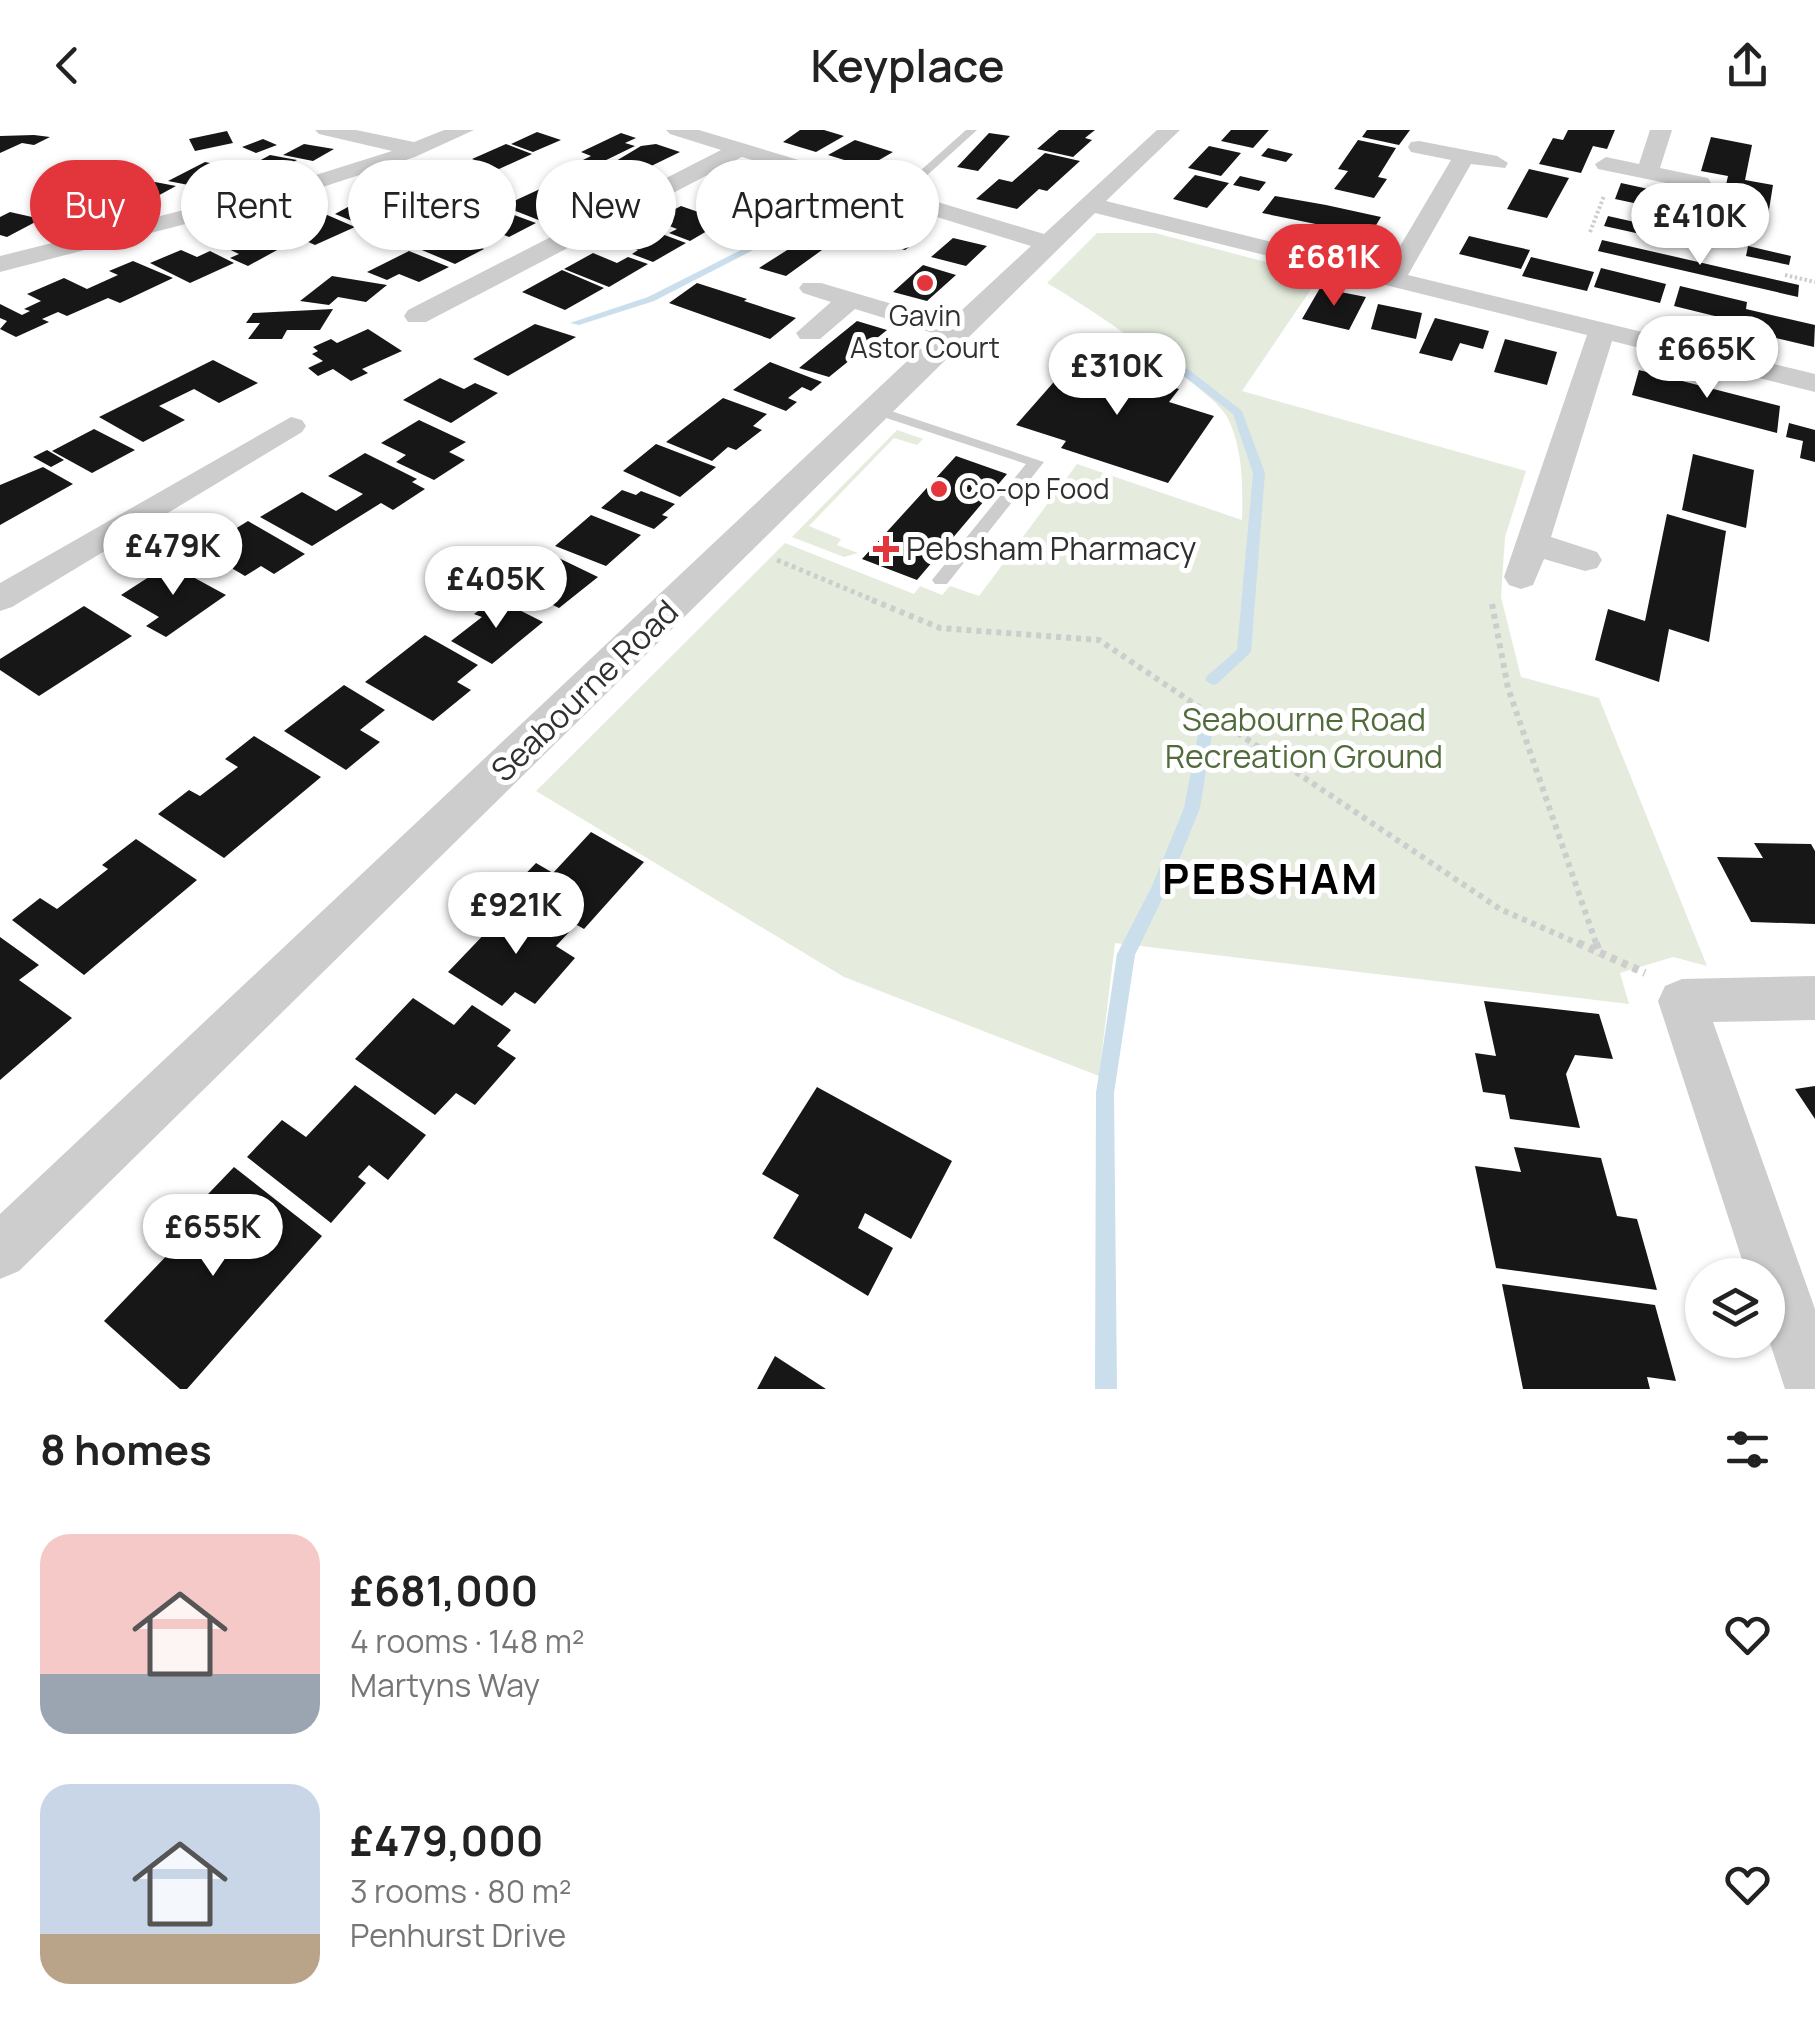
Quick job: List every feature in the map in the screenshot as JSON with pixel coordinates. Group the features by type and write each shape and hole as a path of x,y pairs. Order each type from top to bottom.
{"street":[{"path":"326,130 419,150"},
{"path":"0,264 260,199 419,150 464,130"},
{"path":"677,130 776,160"},
{"name":"Seabourne Road","path":"0,1252 739,544 955,331 1169,130"},
{"path":"1647,172 1660,130"},
{"path":"1419,147 1497,164"},
{"path":"417,316 740,149"},
{"path":"1393,279 1464,157"},
{"path":"1606,164 1700,183"},
{"path":"1092,205 1815,384"},
{"path":"939,210 1051,244"},
{"path":"812,288 955,331"},
{"path":"460,294 486,306"},
{"path":"810,332 850,300"},
{"path":"1521,577 1602,331"},
{"path":"0,599 278,434 231,427"},
{"path":"1532,543 1585,560"},
{"path":"1814,1389 1682,1001 1815,998"}],"lane":[{"path":"938,160 972,130"},
{"path":"876,410 1036,462 941,580"}],"path":[{"path":"1590,232 1604,198"},
{"path":"1785,275 1815,282"},
{"path":"739,544 940,628 1099,640 1500,909 1600,956 1637,968 1682,1001"},
{"path":"1490,596 1508,688 1600,956"}],"green space":[{"name":"Seabourne Road Recreation Ground","path":"1097,233 1155,233 1320,276 1242,391 1526,471 1505,537 1501,597 1521,677 1599,698 1707,966 1673,957 1620,973 1629,1004 1115,943 1099,1076 844,977 536,791 785,543 914,594 920,586 942,595 950,586 979,596 1077,464 1242,520 1239,453 1226,415 1171,367 1047,283"},
{"path":"897,430 923,439 917,445 894,438 809,526 841,539 837,545 858,553 844,557 792,537"}],"building":[{"path":"800,130 824,130 844,136 816,152 783,142"},
{"path":"1059,130 1095,130 1085,138 1092,140 1073,157 1037,149"},
{"path":"1231,130 1269,130 1253,148 1221,141"},
{"path":"1367,130 1410,130 1399,145 1362,137"},
{"path":"1568,130 1615,130 1607,149 1593,146 1581,173 1539,164 1553,138 1563,140"},
{"path":"227,131 233,143 195,151 189,139"},
{"path":"537,132 561,140 533,152 511,144"},
{"path":"621,133 636,138 625,143 635,146 606,160 583,160 591,156 581,152"},
{"path":"989,133 1010,136 978,171 957,167"},
{"path":"0,136 50,137 0,153"},
{"path":"1711,137 1752,145 1745,180 1773,185 1768,216 1721,207 1728,176 1701,171"},
{"path":"263,139 277,145 256,153 242,147"},
{"path":"855,140 893,152 879,160 844,160 828,155"},
{"path":"1358,140 1396,148 1378,177 1387,179 1374,198 1334,189 1348,171 1338,169"},
{"path":"304,144 334,149 315,160 283,155"},
{"path":"506,144 532,154 516,161 472,159"},
{"path":"656,144 680,152 664,160 618,160 641,146"},
{"path":"1209,146 1241,153 1221,176 1188,168"},
{"path":"1268,148 1293,154 1286,162 1261,156"},
{"path":"1045,153 1080,161 1047,191 1039,189 1017,209 976,199 999,179 1012,182"},
{"path":"270,155 297,160 261,160"},
{"path":"1529,169 1569,178 1547,218 1507,209"},
{"path":"1195,175 1229,183 1207,208 1173,199"},
{"path":"1240,176 1266,182 1259,191 1233,185"},
{"path":"161,183 176,186 161,194"},
{"path":"1621,183 1708,202 1704,218 1615,199"},
{"path":"536,191 536,219 516,211 516,200"},
{"path":"1275,196 1381,217 1370,235 1262,213"},
{"path":"681,206 696,211 696,237 690,241 676,236 676,209"},
{"path":"348,207 348,219 335,214"},
{"path":"10,212 30,217 30,225 7,237 0,235 0,217"},
{"path":"328,215 348,224 348,230 328,239"},
{"path":"516,216 536,223 516,233"},
{"path":"1608,216 1688,234 1686,244 1604,226"},
{"path":"1469,236 1530,250 1521,269 1459,254"},
{"path":"953,238 987,246 966,266 931,257"},
{"path":"1602,240 1799,285 1798,297 1598,251"},
{"path":"1748,246 1791,256 1789,265 1746,256"},
{"path":"181,250 197,257 210,251 234,263 190,283 150,263"},
{"path":"231,250 277,250 248,266 230,258 239,254"},
{"path":"422,250 482,250 455,264"},
{"path":"638,250 674,250 653,262 632,254"},
{"path":"787,250 822,250 786,276 759,268"},
{"path":"409,251 449,267 419,282 399,274 387,280 367,272"},
{"path":"593,253 617,263 628,257 648,264 609,287 564,269"},
{"path":"1531,257 1594,272 1587,291 1522,276"},
{"path":"133,261 173,278 120,303 108,298 67,316 58,312 42,319 49,322 16,337 0,329 7,321 0,318 0,304 22,315 30,311 24,309 41,301 27,294 64,278 87,289 118,275 109,271"},
{"name":"Gavin Astor Court","path":"923,265 956,275 927,301 893,292"},
{"path":"1601,268 1666,284 1660,303 1594,287"},
{"path":"562,270 604,288 565,310 522,292"},
{"path":"332,276 387,285 366,302 338,297 329,305 300,301"},
{"path":"697,283 796,318 770,339 669,303"},
{"path":"1680,286 1747,302 1746,309 1815,325 1814,347 1742,330 1743,323 1674,306"},
{"path":"1320,288 1366,297 1349,330 1302,319"},
{"path":"1378,304 1422,313 1416,339 1371,329"},
{"path":"333,309 320,330 287,330 282,339 248,339 260,323 246,323 253,313"},
{"path":"1435,318 1489,331 1483,349 1460,343 1452,361 1419,353"},
{"path":"857,321 887,330 829,377 799,368"},
{"path":"535,324 576,337 508,376 473,359"},
{"path":"368,329 402,351 362,369 368,373 351,381 333,369 318,376 308,368 323,361 312,354 318,351 313,347 331,339 337,343"},
{"path":"1505,339 1557,352 1547,385 1494,372"},
{"path":"1082,350 1133,365 1126,373 1179,389 1169,402 1214,416 1168,483 1061,448 1066,441 1016,425"},
{"path":"213,360 258,383 219,403 194,389 159,406 185,420 143,442 99,417"},
{"path":"770,362 822,382 811,391 802,387 788,398 797,402 786,411 733,390"},
{"path":"1639,370 1780,406 1777,433 1632,395"},
{"path":"440,378 464,389 475,383 498,393 451,423 403,400"},
{"path":"723,398 767,414 753,426 762,430 736,450 728,447 712,461 666,442"},
{"path":"419,420 466,442 449,452 465,460 434,480 396,462 406,455 381,443"},
{"path":"1789,423 1815,430 1815,462 1800,458 1803,441 1786,437"},
{"path":"94,429 135,450 92,473 52,451"},
{"path":"656,444 716,467 680,497 623,471"},
{"path":"47,450 64,460 51,467 33,457"},
{"path":"365,453 417,479 412,482 425,489 393,510 381,503 312,546 260,517 302,492 336,511 363,494 328,476"},
{"path":"1693,454 1754,470 1746,528 1682,510"},
{"path":"956,456 1007,474 917,580 862,559"},
{"path":"43,467 73,484 0,525 0,485"},
{"path":"622,490 636,495 641,491 675,504 662,515 668,517 654,529 601,508"},
{"path":"1667,514 1726,531 1709,642 1669,629 1659,682 1595,660 1608,609 1645,621"},
{"path":"591,515 641,535 606,566 555,546"},
{"path":"248,521 305,554 274,574 261,566 245,576 201,550"},
{"path":"538,548 598,577 559,608 541,599 534,606 512,595 520,589 499,578"},
{"path":"169,564 226,595 166,637 146,626 159,617 121,595"},
{"path":"496,598 543,622 492,664 451,641 482,617 474,614"},
{"path":"84,606 132,636 39,696 0,670 0,659"},
{"path":"425,635 478,665 457,682 471,690 433,721 365,682"},
{"path":"344,685 385,710 360,730 380,742 346,770 284,731"},
{"path":"254,736 321,777 224,858 158,814 189,790 200,796 238,767 225,759"},
{"path":"591,832 644,862 584,929 512,888 536,863 553,873"},
{"path":"136,839 197,880 84,975 12,920 40,898 57,909 108,869 102,865"},
{"path":"1754,843 1811,844 1815,851 1815,924 1751,922 1717,857 1763,858"},
{"path":"517,900 570,931 556,946 575,958 535,1004 515,992 502,1006 448,972"},
{"path":"0,937 39,965 19,980 72,1018 0,1080"},
{"path":"413,998 454,1025 472,1005 511,1030 497,1046 516,1058 475,1105 456,1093 435,1115 355,1059"},
{"path":"1484,1001 1599,1014 1613,1059 1575,1055 1566,1074 1580,1128 1510,1119 1505,1095 1483,1092 1475,1053 1496,1056"},
{"path":"355,1085 426,1135 388,1180 369,1165 358,1177 366,1183 331,1223 247,1157 282,1120 306,1137"},
{"path":"1815,1086 1815,1119 1795,1089"},
{"path":"817,1087 952,1161 911,1239 865,1213 858,1228 893,1248 868,1296 773,1238 799,1195 762,1174"},
{"path":"1514,1147 1601,1158 1617,1216 1637,1219 1657,1290 1496,1268 1475,1166 1521,1172"},
{"path":"234,1167 322,1236 187,1389 180,1389 104,1321 197,1224 187,1216"},
{"path":"1502,1284 1655,1305 1676,1381 1647,1377 1650,1389 1523,1389"},
{"path":"775,1356 826,1389 757,1389"}],"waterway":[{"path":"575,323 651,299 748,250"},
{"path":"1184,371 1238,413 1259,473 1244,652 1212,680"},
{"path":"1106,1389 1105,1093 1126,954 1160,887 1192,808 1205,735"}],"place":[{"name":"Gavin Astor Court","path":"925,283"},
{"name":"Co-op Food","path":"939,489"},
{"name":"Pebsham Pharmacy","path":"886,549"}],"district":[{"name":"PEBSHAM","path":"1271,879"}]}
